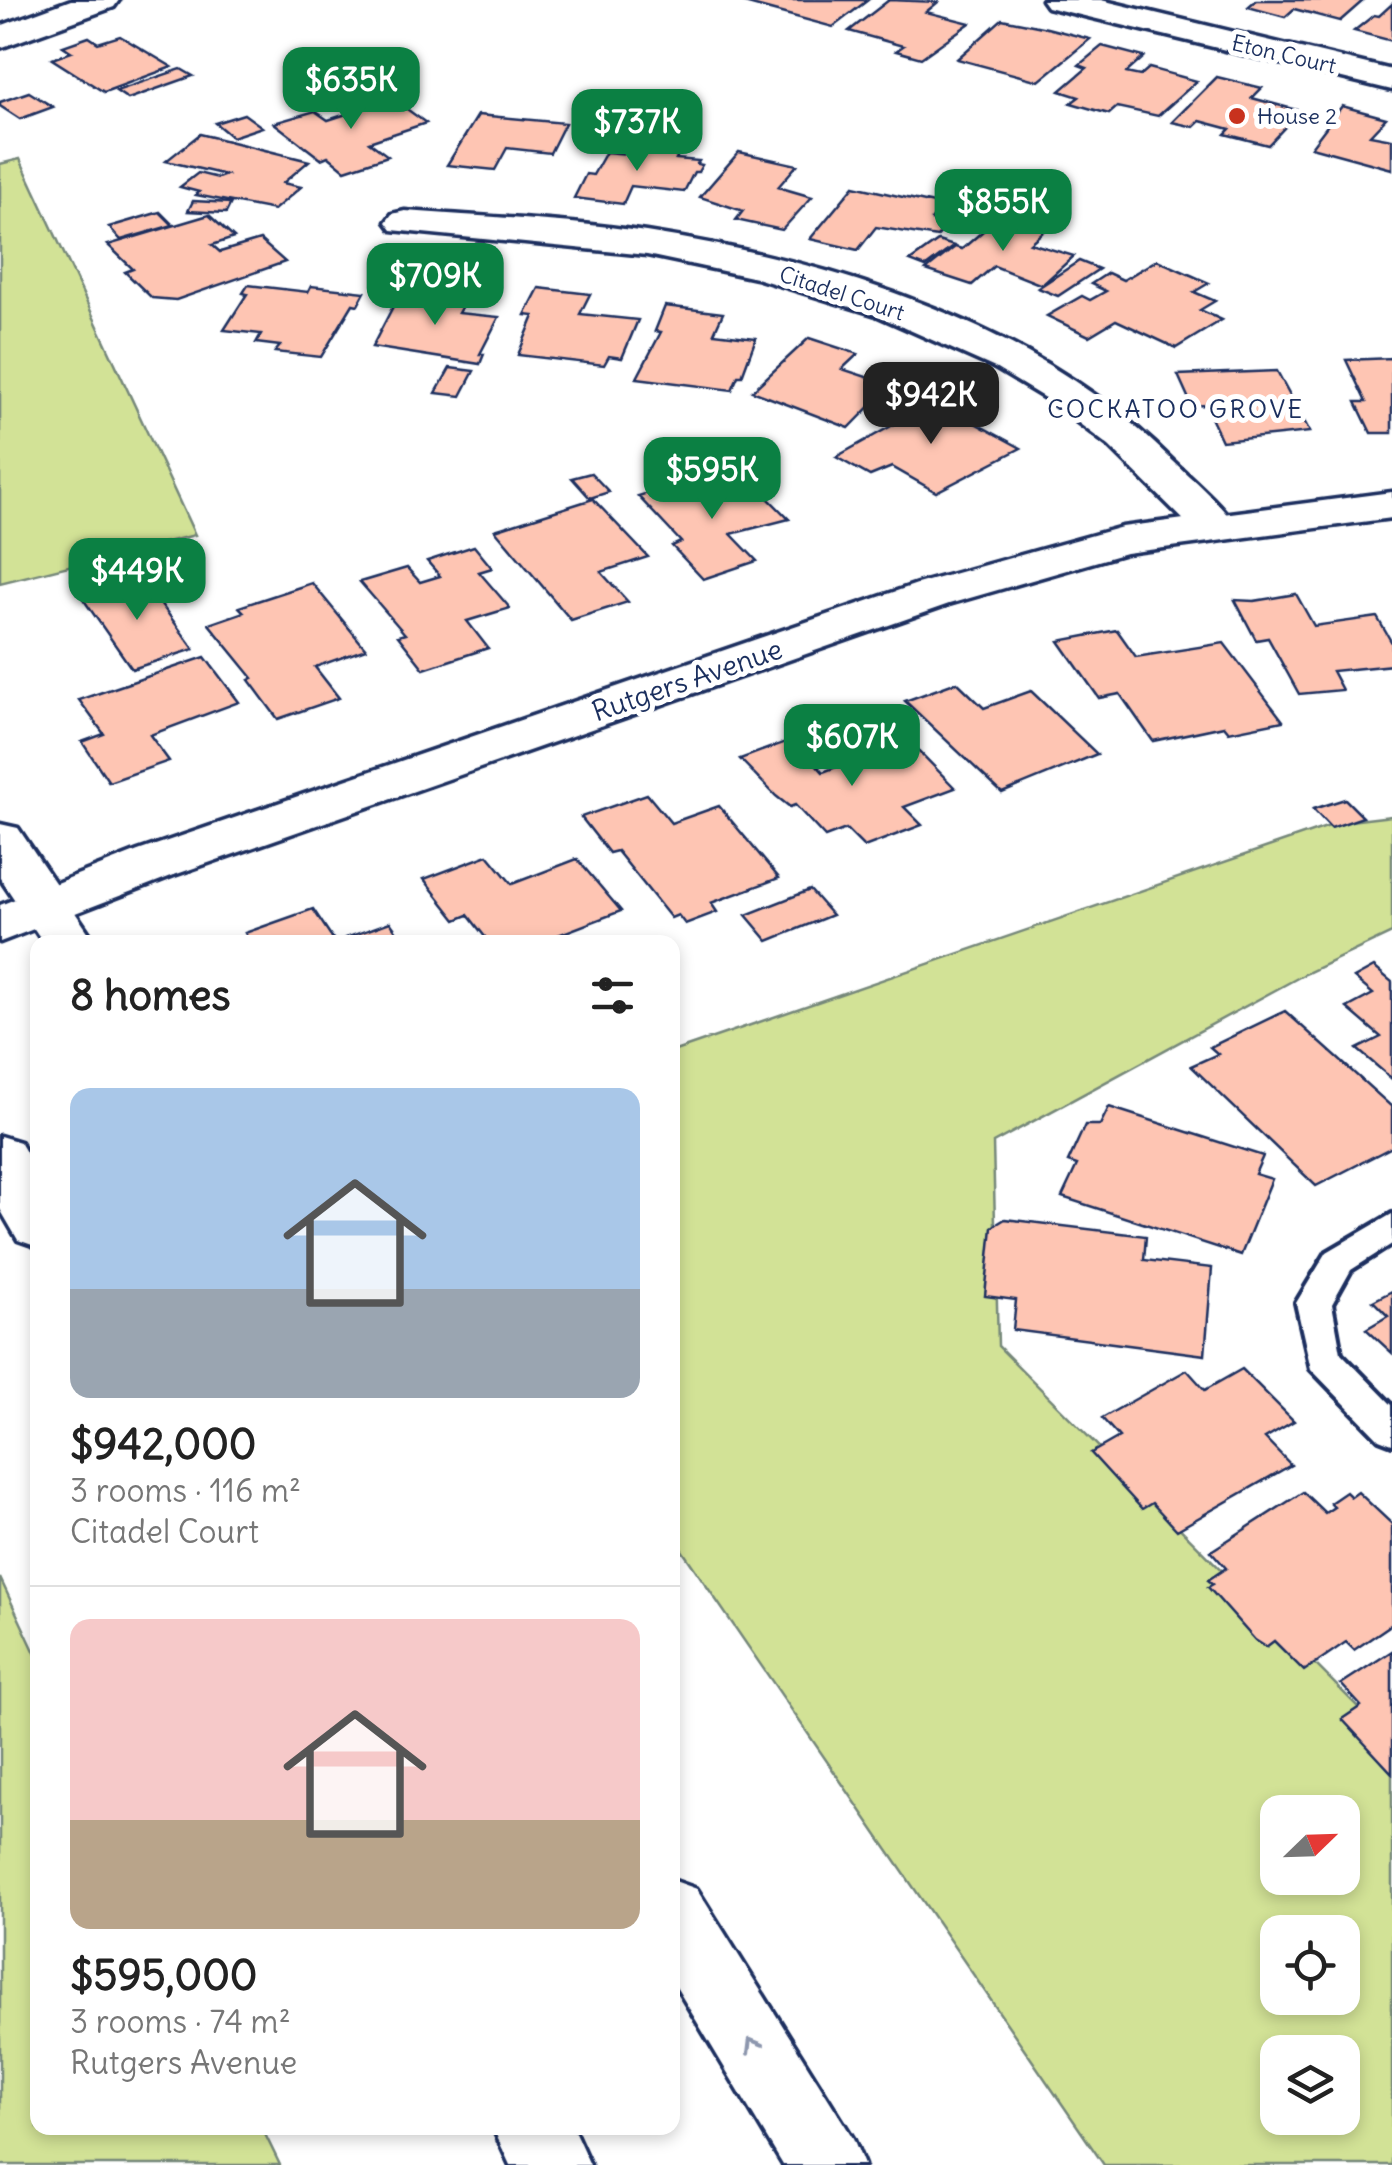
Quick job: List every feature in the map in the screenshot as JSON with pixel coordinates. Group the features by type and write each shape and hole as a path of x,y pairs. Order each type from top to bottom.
{"main road":[{"path":"0,38 102,0"},
{"name":"Eton Court","path":"1059,0 1392,80"},
{"name":"Citadel Court","path":"405,222 645,244 782,273 898,310 997,356 1095,415 1214,526"},
{"name":"Rutgers Avenue","path":"39,924 156,864 934,594 1122,540 1392,505"},
{"path":"0,840 39,924"},
{"path":"0,1157 30,1211"},
{"path":"680,1925 826,2165"},
{"path":"536,2135 552,2165"}],"lane":[{"path":"1392,1227 1338,1261 1314,1303 1324,1359 1392,1429"}],"green space":[{"path":"20,159 195,535 0,583 0,164"},
{"path":"1392,816 1392,933 1305,974 993,1143 998,1346 1392,1741 1392,2165 1104,2165 680,1547 680,1049 1341,822"},
{"path":"0,1578 30,1642 30,2135 265,2135 280,2165 0,2165"}],"building":[{"path":"868,0 833,27 744,3"},
{"path":"889,0 938,2 926,12 970,23 921,58 896,51 903,46 849,31"},
{"path":"1256,0 1364,0 1340,21 1294,9 1285,17 1248,7"},
{"path":"1392,4 1392,41 1354,31 1374,15 1379,16"},
{"path":"1002,19 1090,39 1039,81 957,59"},
{"path":"120,36 172,67 104,92 52,59 72,52 63,46 89,37 98,43"},
{"path":"1102,46 1144,57 1126,73 1140,76 1149,68 1197,81 1158,116 1117,107 1109,114 1071,103 1079,97 1060,91 1087,68 1079,65"},
{"path":"327,58 337,68 305,75 296,64"},
{"path":"181,69 193,76 128,99 116,91"},
{"name":"House 2","path":"1217,77 1262,88 1252,98 1300,111 1268,145 1225,134 1230,129 1200,121 1194,127 1172,122"},
{"path":"29,92 53,107 20,119 0,106 0,102"},
{"path":"393,99 426,123 369,142 388,156 345,170 328,156 321,159 274,123 315,111 328,120"},
{"path":"1342,106 1386,118 1370,135 1392,139 1392,169 1311,147"},
{"path":"244,114 262,127 232,137 215,123"},
{"path":"478,115 565,123 550,153 507,148 495,170 447,165"},
{"path":"200,134 309,161 283,183 301,187 274,210 196,195 199,192 180,187 198,173 218,178 226,175 166,161"},
{"path":"633,141 663,144 659,153 678,155 676,159 699,161 697,164 702,165 684,192 631,186 623,204 574,198 586,174 593,175 606,152 627,154"},
{"path":"739,152 797,165 778,187 812,197 782,230 736,220 743,211 700,197"},
{"path":"854,186 943,206 931,220 948,224 937,237 876,227 858,250 810,239"},
{"path":"193,201 231,203 226,213 188,211"},
{"path":"160,212 173,225 121,240 109,227"},
{"path":"1004,213 1049,227 1030,243 1074,256 1042,285 994,266 972,285 926,270 955,247 962,249"},
{"path":"209,215 234,238 212,245 220,252 260,240 285,262 176,300 152,298 125,272 133,269 108,245"},
{"path":"938,241 954,246 926,267 910,261"},
{"path":"1157,260 1209,283 1194,292 1215,301 1200,310 1222,320 1176,348 1116,320 1089,336 1047,316 1082,296 1090,300 1106,291 1091,284 1108,273 1123,280"},
{"path":"1079,261 1099,269 1058,296 1038,288"},
{"path":"248,285 308,292 311,286 365,292 358,305 353,304 321,357 275,352 280,346 256,343 261,334 224,330 247,294 243,293"},
{"path":"539,288 590,294 580,314 638,320 622,358 609,356 604,365 518,355 534,316 525,315"},
{"path":"401,291 466,299 458,313 499,317 480,354 484,354 480,364 372,347"},
{"path":"665,306 723,313 714,333 756,338 742,376 738,376 732,390 637,378 661,332 655,331"},
{"path":"809,338 858,354 842,369 891,385 849,428 752,391"},
{"path":"1392,358 1392,433 1371,433 1356,402 1366,402 1346,360"},
{"path":"450,368 474,371 461,396 436,393"},
{"path":"1277,371 1310,432 1222,441 1205,405 1192,406 1178,375"},
{"path":"937,396 1021,448 936,492 892,467 870,476 836,457 927,406 922,404"},
{"path":"591,473 609,492 590,498 572,478"},
{"path":"694,479 710,494 751,481 789,519 731,534 757,561 703,579 672,546 681,542 638,496"},
{"path":"593,499 648,557 601,572 628,602 571,620 495,530"},
{"path":"474,546 492,568 479,572 510,608 467,621 488,648 424,669 398,636 405,634 360,582 407,568 420,582 440,576 427,561"},
{"path":"141,577 194,649 132,669 81,596"},
{"path":"312,583 366,649 315,667 339,698 278,719 249,680 253,678 209,624 244,612 239,607"},
{"path":"1296,594 1314,626 1377,617 1392,643 1392,665 1332,671 1342,690 1299,694 1268,638 1256,640 1235,600"},
{"path":"1117,630 1136,657 1224,643 1283,721 1229,732 1224,726 1153,741 1120,694 1099,698 1059,641"},
{"path":"205,657 239,702 150,735 169,761 109,782 82,742 104,734 79,700"},
{"path":"957,682 984,708 1031,691 1097,754 1002,793 905,701"},
{"path":"794,739 823,772 908,740 955,788 904,807 922,825 864,847 846,829 825,837 795,805 790,807 776,796 740,759"},
{"path":"647,794 671,823 719,806 779,878 711,903 717,912 685,924 678,915 671,918 617,851 609,853 581,817"},
{"path":"1345,799 1363,817 1331,828 1313,809"},
{"path":"488,855 512,884 577,859 621,911 558,935 484,935 468,915 456,920 424,879"},
{"path":"810,890 832,915 768,941 746,915"},
{"path":"313,909 330,935 246,935"},
{"path":"390,922 399,935 354,935"},
{"path":"1374,967 1392,982 1392,1079 1357,1049 1381,1037 1347,1008 1373,994 1354,978"},
{"path":"1285,1011 1392,1107 1392,1147 1316,1186 1191,1066 1218,1054 1210,1047"},
{"path":"1109,1107 1263,1156 1255,1174 1272,1179 1241,1255 1062,1197 1077,1165 1068,1162 1085,1125 1100,1125"},
{"path":"1005,1219 1146,1236 1144,1260 1212,1268 1205,1355 1013,1330 1016,1300 985,1296 992,1227"},
{"path":"1392,1291 1392,1353 1366,1329 1388,1316 1373,1301"},
{"path":"1242,1369 1294,1421 1265,1438 1291,1465 1177,1530 1152,1503 1142,1509 1091,1453 1119,1437 1102,1418 1187,1370 1205,1390"},
{"path":"1303,1492 1325,1513 1334,1507 1330,1503 1346,1492 1351,1497 1358,1492 1392,1524 1392,1624 1354,1650 1346,1642 1304,1671 1274,1641 1266,1647 1255,1640 1208,1587 1213,1584 1208,1580 1226,1568 1211,1551"},
{"path":"1392,1651 1392,1773 1342,1719 1361,1706 1341,1684"}],"place":[{"name":"House 2","path":"1237,116"}],"district":[{"name":"COCKATOO GROVE","path":"1176,409"}]}
